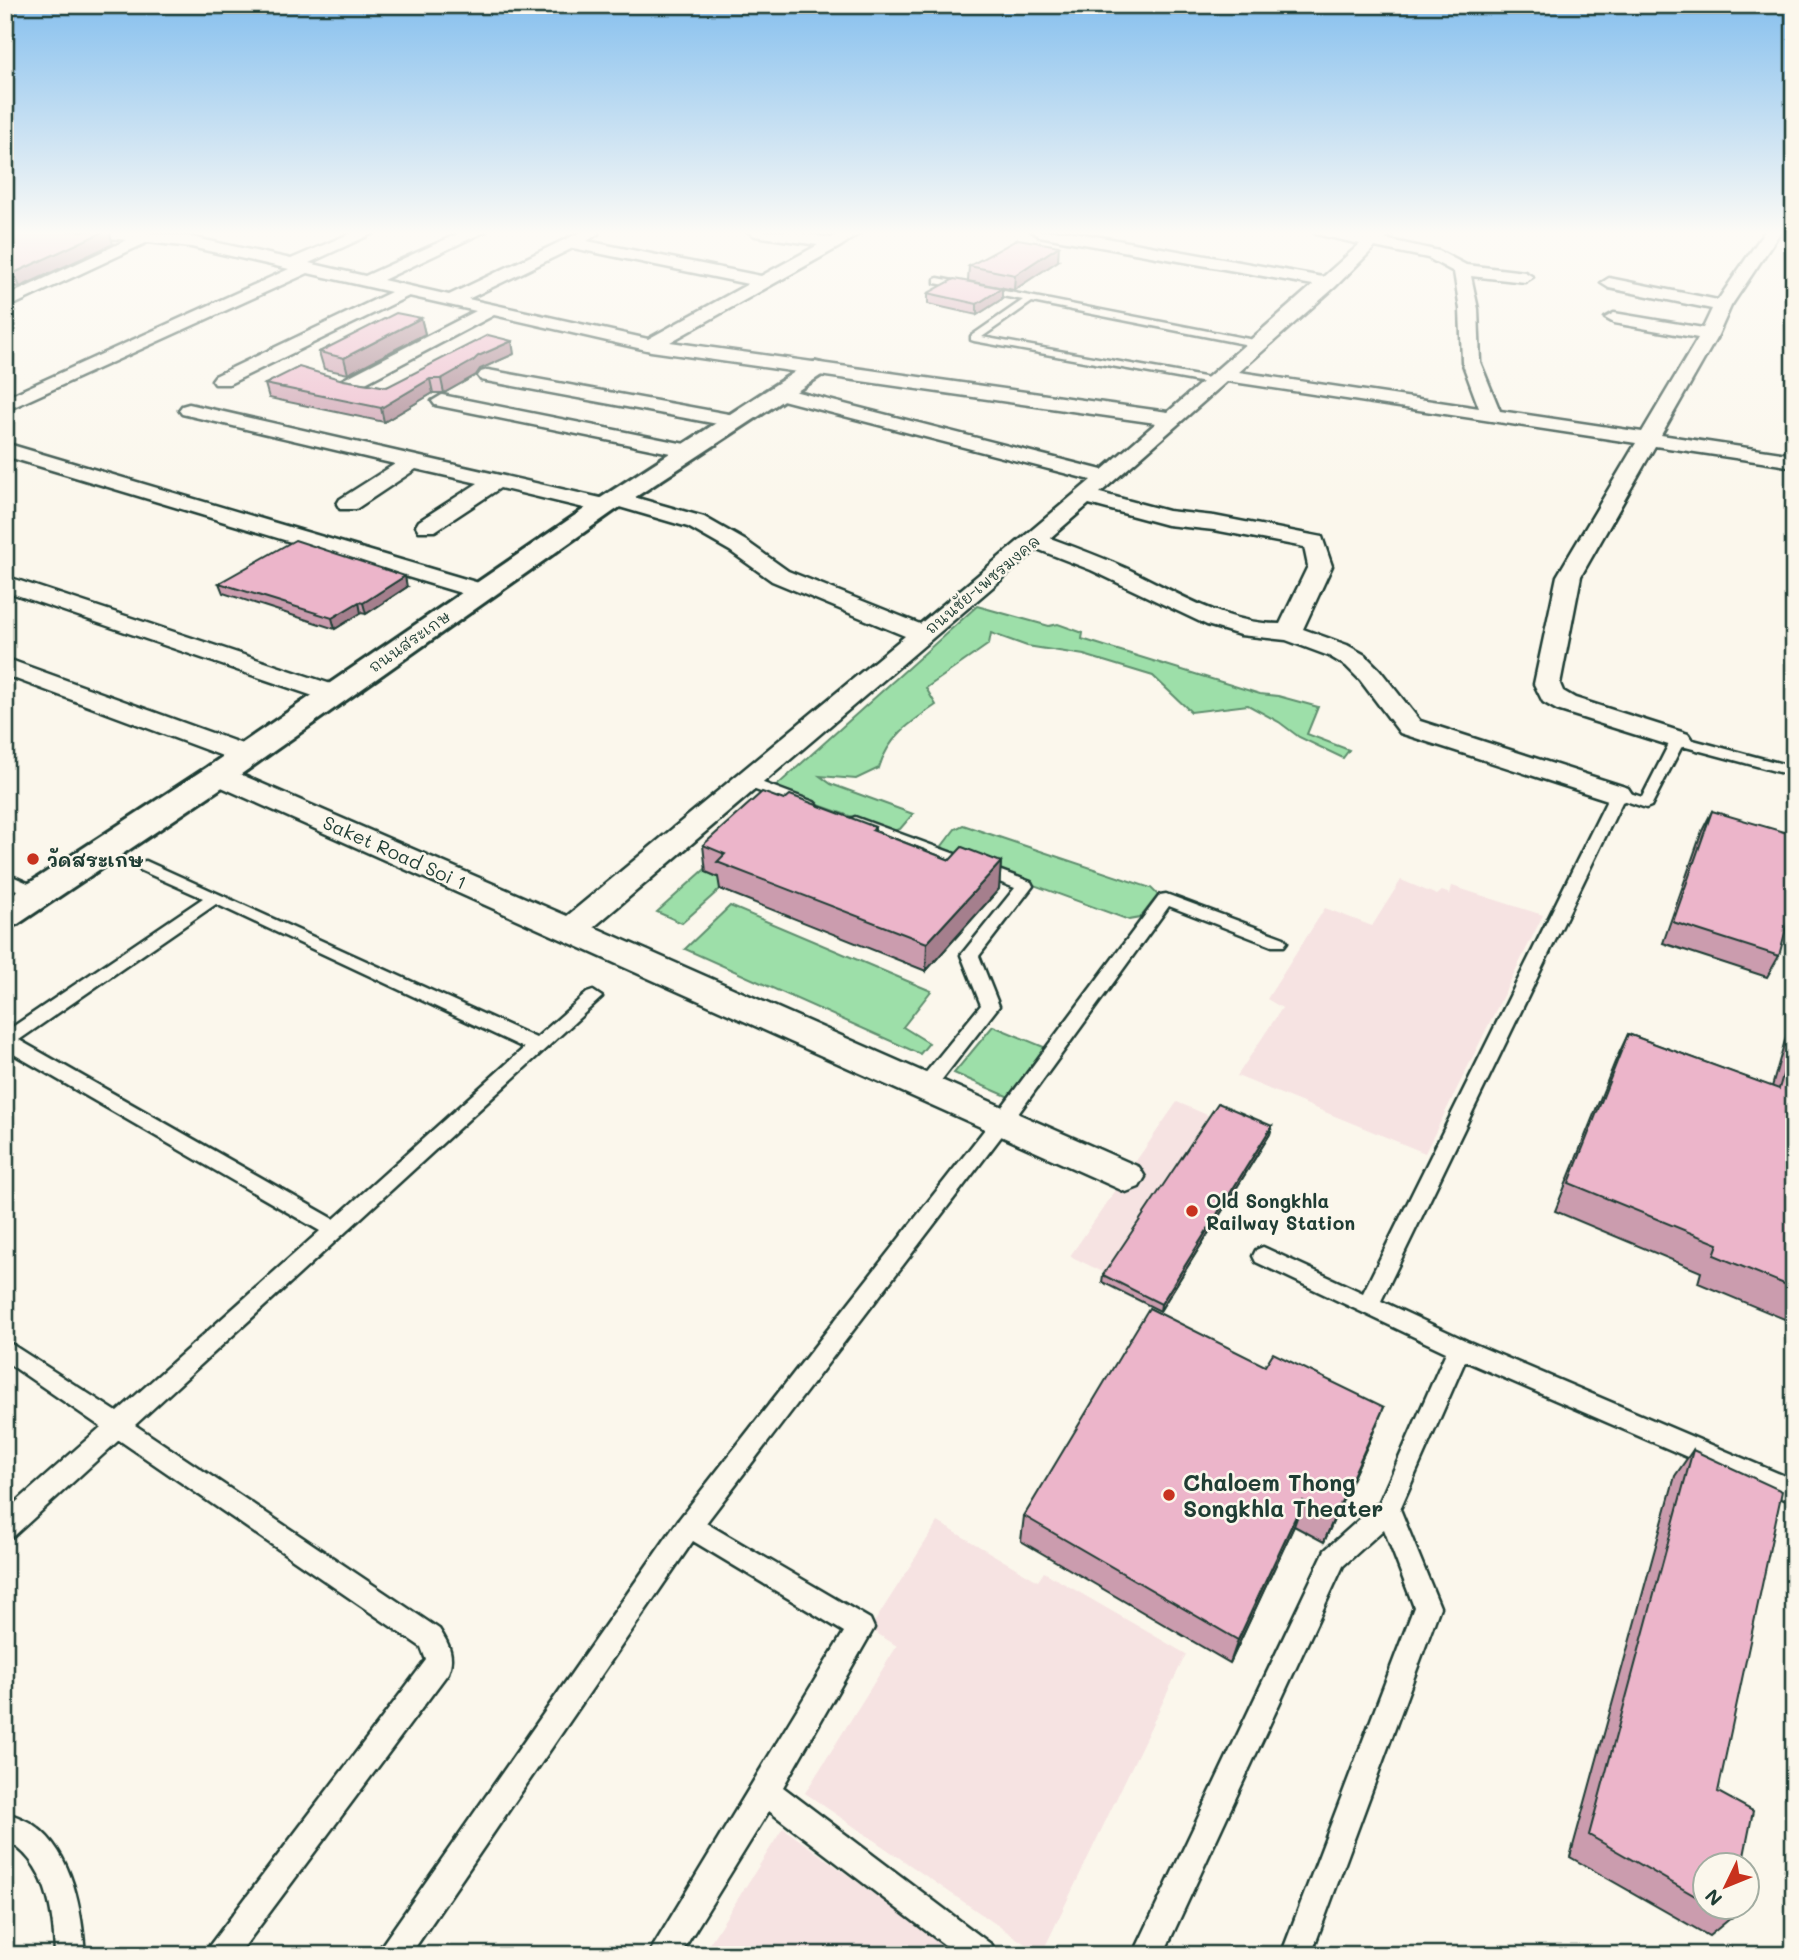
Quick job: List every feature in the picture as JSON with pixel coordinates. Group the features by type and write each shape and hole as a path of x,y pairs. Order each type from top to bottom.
{"street":[{"path":"5,405 181,322"},
{"path":"222,380 340,322"},
{"path":"347,385 467,322"},
{"path":"498,333 520,322"},
{"path":"550,322 651,345 1172,419"},
{"path":"651,345 691,322"},
{"name":"ถนนชัย-เพชรมงคล","path":"572,929 1034,540 1283,322"},
{"path":"1470,322 1471,362 1493,417"},
{"path":"1639,322 1709,335"},
{"path":"1678,740 1566,704 1552,695 1546,684 1569,576 1715,322"},
{"name":"ถนนสระเกษ","path":"5,916 218,775 610,503 815,369"},
{"path":"488,376 734,421"},
{"path":"324,378 379,390"},
{"path":"1219,378 1794,461"},
{"path":"778,393 1106,477"},
{"path":"442,401 690,451"},
{"path":"189,410 495,482 696,522 738,546 780,576 923,634"},
{"path":"5,449 480,592"},
{"path":"348,503 411,463"},
{"path":"427,526 495,482"},
{"path":"1085,496 1167,518 1214,523 1314,542 1320,566 1289,632"},
{"path":"1034,540 1100,565 1222,621 1265,634 1289,632 1341,653 1363,666 1399,718 1424,734 1618,794"},
{"path":"5,583 334,694"},
{"path":"5,666 246,755"},
{"name":"Saket Road Soi 1","path":"218,775 572,929"},
{"path":"572,929 1126,1177"}],"lane":[{"path":"997,322 974,338 1219,378"},
{"path":"1150,322 1259,344"},
{"path":"1367,1305 1618,794 1646,803 1678,740 1794,772"},
{"path":"747,782 1025,886 970,955 990,1006 926,1086"},
{"path":"146,866 538,1047"},
{"path":"5,878 38,894"},
{"path":"215,897 6,1041 336,1230"},
{"path":"392,1955 689,1526 1003,1120 1166,899 1278,942"},
{"path":"5,1528 593,997"},
{"path":"1263,1256 1459,1348 1794,1492"},
{"path":"1148,1955 1334,1558 1388,1509 1459,1348"},
{"path":"5,1349 430,1638 438,1650 439,1664 220,1955"},
{"path":"1296,1955 1426,1607 1388,1509"},
{"path":"663,1955 765,1791 861,1628 689,1526"},
{"path":"765,1791 982,1955"},
{"path":"5,1826 29,1838 59,1881 69,1924 70,1955"}],"shaded area":[{"path":"1401,880 1437,895 1442,891 1450,894 1452,886 1543,915 1425,1153 1237,1076 1282,1008 1267,999 1325,908 1372,926"},
{"path":"1177,1102 1212,1117 1107,1274 1070,1256"},
{"path":"938,1522 1038,1581 1044,1572 1186,1654 1041,1955 805,1793 897,1646 870,1629"},
{"path":"783,1828 958,1955 702,1955"}],"green space":[{"path":"977,606 1049,626 1058,624 1083,633 1082,639 1260,694 1318,707 1307,734 1349,750 1343,758 1299,737 1248,705 1191,712 1153,676 1084,655 1027,646 991,633 989,644 926,688 936,705 909,724 894,739 879,768 856,779 820,776 831,784 913,814 900,829 892,831 773,789"},
{"path":"778,804 706,872 728,882 682,923 657,912"},
{"path":"963,825 1151,888 1158,895 1140,918 1129,920 947,853 942,846 955,829"},
{"path":"730,906 931,991 903,1027 929,1043 920,1054 685,949"},
{"path":"993,1026 1046,1048 1009,1097 954,1073"}],"building":[{"path":"377,322 412,322 344,358 319,352"},
{"path":"488,335 512,341 478,356 441,379 430,379 381,408 265,384 299,367 343,380 387,387"},
{"path":"295,540 405,576 363,603 359,602 332,618 219,583"},
{"path":"762,792 784,800 790,795 875,827 872,830 950,860 962,847 1001,862 927,943 717,862 725,854 703,845"},
{"path":"1712,811 1794,835 1794,898 1779,956 1673,922"},
{"path":"1628,1034 1779,1089 1794,1037 1794,1288 1714,1255 1718,1244 1569,1183"},
{"name":"Old Songkhla Railway Station","path":"1218,1103 1272,1126 1161,1304 1103,1275"},
{"name":"Chaloem Thong Songkhla Theater","path":"1149,1308 1265,1366 1273,1353 1384,1407 1334,1518 1303,1501 1238,1640 1024,1516"},
{"path":"1693,1450 1782,1491 1718,1792 1753,1811 1745,1852 1690,1852 1690,1893 1589,1835"}],"place":[{"name":"วัดสระเกษ","path":"33,859"},
{"name":"Old Songkhla Railway Station","path":"1192,1211"},
{"name":"Chaloem Thong Songkhla Theater","path":"1169,1495"}]}
